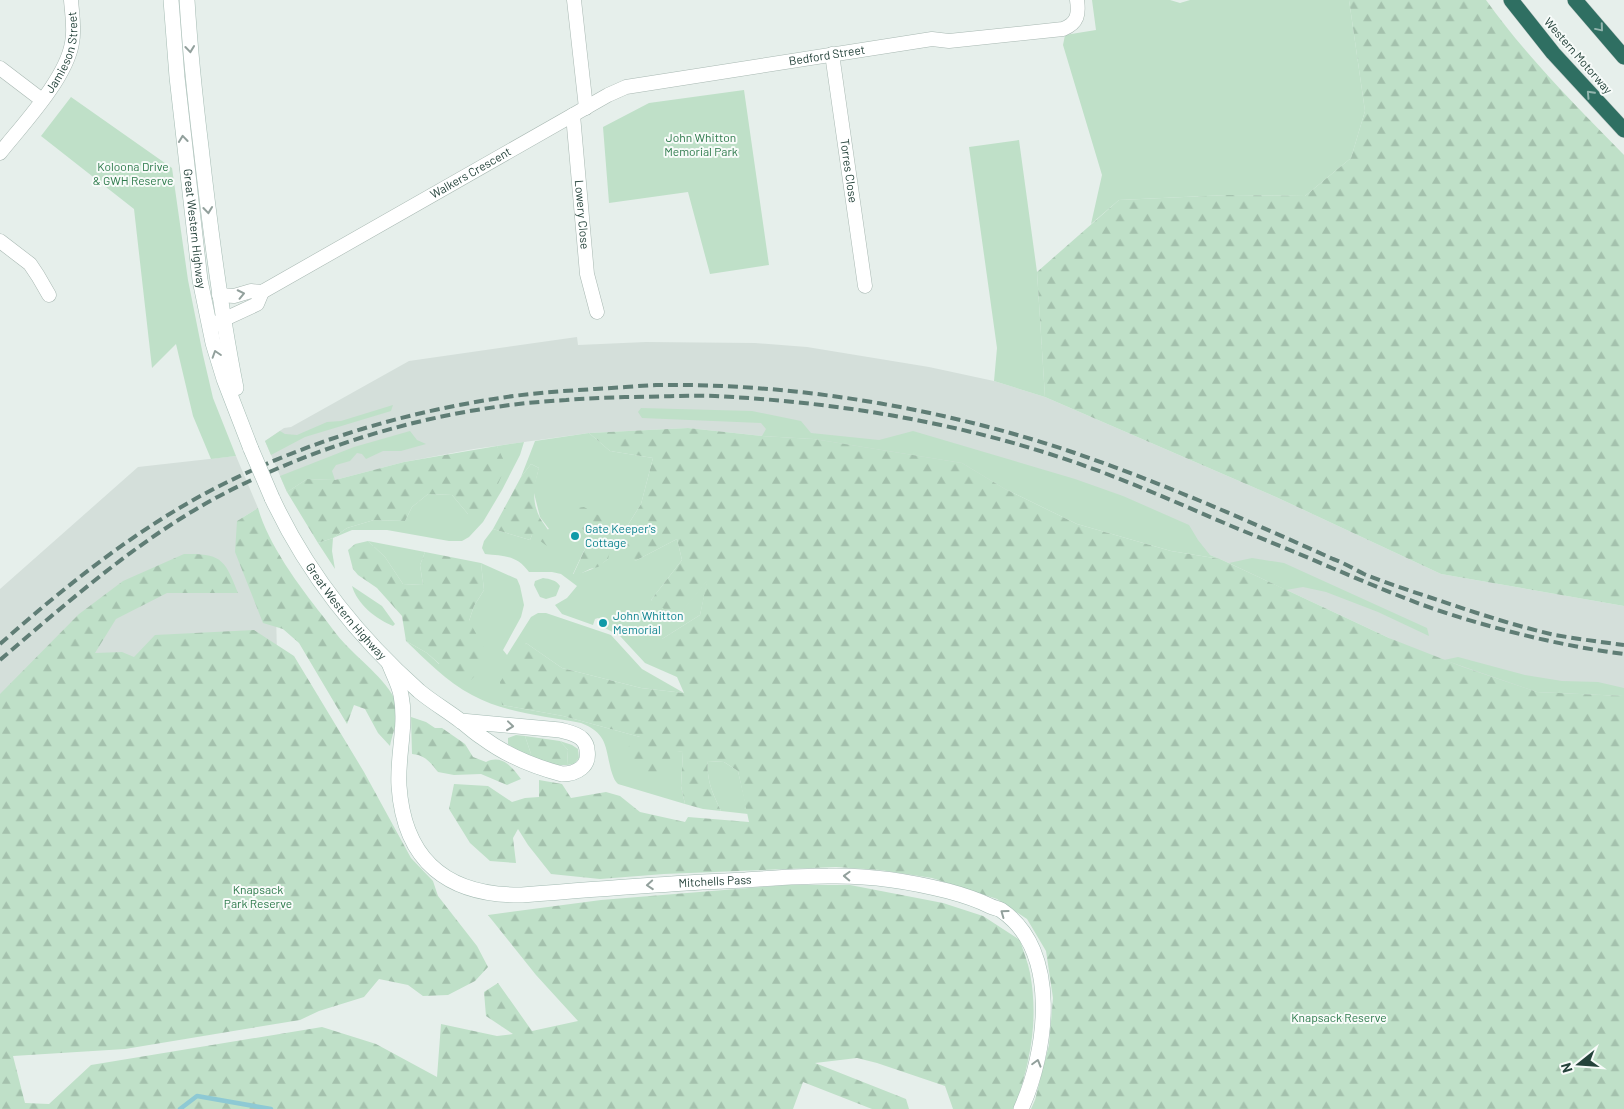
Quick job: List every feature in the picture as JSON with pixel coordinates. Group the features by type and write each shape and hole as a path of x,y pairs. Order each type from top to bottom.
{"highway":[{"name":"Western Motorway","path":"1511,0 1553,53 1624,130"},
{"path":"1576,0 1624,57"}],"main road":[{"name":"Great Western Highway","path":"171,0 173,42 191,215 200,280 216,323"},
{"name":"Great Western Highway","path":"187,0 189,40 219,295 213,344 224,379 251,449 272,498 293,539 324,588 356,628 420,692 483,738 519,758 551,771 569,774 581,769 587,761 588,752 585,742 582,738 572,733 560,730 461,721"},
{"name":"Mitchells Pass","path":"389,663 401,696 403,726 398,774 400,800 404,818 418,852 427,863 438,872 464,887 494,894 522,895 706,882 854,876 923,884 971,898 999,909 1015,921 1029,943 1040,969 1044,1000 1039,1056 1021,1109"}],"street":[{"name":"Jamieson Street","path":"0,153 61,74 73,42 71,0"},
{"path":"574,0 586,108"},
{"name":"Bedford Street","path":"586,108 617,90 636,84 932,39 949,41 1056,30 1068,27 1074,23 1078,16 1077,0"},
{"name":"Torres Close","path":"832,54 865,286"},
{"path":"0,68 42,100"},
{"name":"Walkers Crescent","path":"219,295 234,296 251,291 262,292 586,108"},
{"name":"Lowery Close","path":"573,115 587,274 597,312"},
{"path":"0,241 30,264 49,295"},
{"name":"Walkers Crescent","path":"216,323 257,304 262,292"}],"shaded area":[{"path":"577,337 578,345 646,342 755,343 807,347 929,367 994,381 1045,397 1276,497 1441,574 1624,606 1624,696 1537,692 1436,664 1389,638 1220,559 1129,523 814,439 762,436 688,428 589,433 474,449 404,462 335,480 307,479 287,492 265,441 284,428 291,427 409,361"},
{"path":"236,456 258,508 237,521 276,614 277,653 0,774 0,589 138,467"}],"green space":[{"path":"1092,0 1170,0 1180,3 1190,0 1349,0 1365,111 1351,158 1305,196 1227,195 1119,200 1091,224 1102,175 1063,45 1065,35 1096,30"},
{"path":"1349,0 1486,0 1535,61 1624,155 1624,606 1441,574 1276,497 1045,397 1037,272 1119,200 1227,195 1305,196 1351,158 1365,111"},
{"name":"John Whitton Memorial Park","path":"744,90 769,265 710,274 688,192 609,203 603,127 649,103"},
{"name":"Koloona Drive & GWH Reserve","path":"71,97 172,168 188,280 203,355 213,398 236,456 211,459 193,416 176,344 152,368 134,209 41,136"},
{"path":"1019,140 1037,272 1045,397 994,381 997,348 969,147"},
{"path":"393,405 391,411 305,437 271,455 265,441 280,431 285,434 297,435 327,422 341,421"},
{"path":"641,408 752,411 801,421 811,433 879,440 913,431 1075,479 1123,496 1189,525 1210,555 1220,559 1171,551 1077,524 1005,489 962,463 814,439 762,436 766,429 761,423 642,418 638,412"},
{"name":"Knapsack Reserve","path":"688,428 762,436 814,439 962,463 1005,489 1077,524 1171,551 1220,559 1389,638 1463,667 1537,692 1624,696 1624,1109 1031,1109 1049,1045 1053,998 1046,951 1027,919 997,899 932,878 880,870 836,867 664,874 600,879 551,874 518,829 513,838 516,863 490,861 470,843 449,809 454,784 488,786 512,802 525,798 539,797 539,780 562,784 571,798 606,792 620,796 640,812 685,822 688,817 749,822 738,771 724,762 708,761 709,781 721,811 703,809 685,804 681,786 683,752 671,751 669,773 649,779 635,773 627,748 640,737 563,716 502,705 500,682 526,643 562,668 641,688 684,693 677,677 651,656 662,639 700,615 707,581 681,613 667,611 651,600 682,560 677,539 635,561 620,546 626,528 641,504 653,458 610,451 589,433"},
{"path":"410,431 417,440 426,444 401,451 383,451 366,459 362,454 357,453 350,461 336,465 332,471 335,480 307,479 287,492 280,476 354,447"},
{"path":"589,433 610,451 653,458 641,504 626,528 635,561 677,539 682,560 651,600 681,612 708,579 700,615 662,639 677,677 645,663 620,636 603,627 604,621 598,618 595,619 593,625 562,614 555,605 567,598 577,586 561,574 529,572 515,559 485,554 482,548 484,541 493,529 530,540 532,535 549,529 540,517 533,489 539,468 531,464 521,477 535,441","holes":["590,538 608,559 592,569 573,574"]},
{"path":"524,442 520,455 483,522 469,537 462,541 449,541 387,530 352,530 333,538 347,528 374,520 405,521 412,507 428,494 452,495 468,514 492,492 500,478 501,458 497,446"},
{"path":"497,446 506,465 483,515 468,514 452,495 428,494 412,507 405,521 374,520 347,528 333,538 318,543 287,492 307,479 335,480 404,462"},
{"path":"531,464 539,468 534,499 540,518 551,538 547,546 532,535 530,540 493,529 521,477"},
{"path":"584,507 607,520 613,539 608,559 598,567 573,575 590,538 573,517 574,508"},
{"path":"258,508 269,536 285,564 304,591 340,638 375,673 394,697 398,709 390,746 378,733 365,709 354,705 347,724 299,643 283,629 263,623 235,552 237,521"},
{"path":"333,538 332,551 335,569 318,543"},
{"path":"368,541 425,552 420,565 423,585 403,584 385,557"},
{"path":"368,541 385,557 403,584 423,585 420,565 425,552 481,563 484,590 474,606 469,621 488,655 483,667 471,680 452,675 427,653 406,641 402,616 377,588 358,575 353,569 348,550 355,544"},
{"name":"Knapsack Park Reserve","path":"184,554 207,555 220,561 229,573 238,593 167,593 116,619 95,653 122,652 134,657 155,635 254,630 294,656 364,772 411,858 433,881 438,896 477,946 488,967 475,981 448,995 423,996 408,985 379,979 364,997 319,1011 300,1020 125,1049 13,1056 25,1103 49,1104 91,1065 322,1027 376,1044 437,1077 441,1024 497,1036 513,1034 486,1016 484,992 498,983 532,1031 578,1021 536,975 488,915 601,900 787,885 850,885 943,903 983,916 1020,940 1030,973 1034,1008 1025,1076 1014,1109 953,1109 945,1086 857,1058 815,1063 906,1099 909,1109 872,1109 803,1082 793,1109 0,1109 0,694 79,614 123,581"},
{"path":"1252,558 1284,563 1427,628 1429,636 1378,612 1326,592 1303,587 1286,590 1229,563"},
{"path":"481,563 517,579 520,586 524,605 521,617 503,650 507,655 531,617 538,613 546,613 611,635 642,669 684,693 641,688 562,668 526,643 502,705 563,716 640,737 671,750 683,752 681,786 685,804 618,784 612,774 604,741 590,727 581,723 511,710 472,695 454,684 406,641 427,653 439,664 469,621 474,606 484,590"},
{"path":"543,578 555,581 560,586 556,596 546,599 540,597 534,585 535,581"},
{"path":"352,586 382,606 395,624 393,626 387,623 368,610 354,593"},
{"path":"1458,657 1525,675 1562,681 1598,682 1624,688 1624,696 1537,692 1444,660"},
{"path":"411,717 426,722 435,728 442,728 465,744 473,757 486,762 497,760 506,763 521,779 507,785 481,774 454,775 438,772 424,757 412,754"},
{"path":"516,735 525,736 532,757 519,752 508,744 508,738"},
{"path":"525,736 560,741 568,750 567,765 555,765 532,757"},
{"path":"560,741 578,749 579,758 574,764 567,765 568,750"},
{"path":"708,761 724,762 738,771 748,814 721,811 709,781"}],"waterway":[{"path":"180,1109 197,1096 271,1109"}],"railway":[{"path":"0,644 94,566 169,514 231,480 305,448 382,423 460,405 535,393 656,385 762,388 815,394 868,401 973,423 1075,453 1140,477 1341,562 1364,574 1401,588 1481,614 1555,635 1624,645"},
{"path":"0,660 85,588 144,543 206,503 277,468 357,439 398,427 482,409 524,403 582,399 693,396 760,399 851,409 941,425 1030,448 1095,469 1429,607 1522,635 1583,648 1624,654"}],"place":[{"name":"Gate Keeper's Cottage","path":"575,536"},
{"name":"John Whitton Memorial","path":"603,623"}]}
